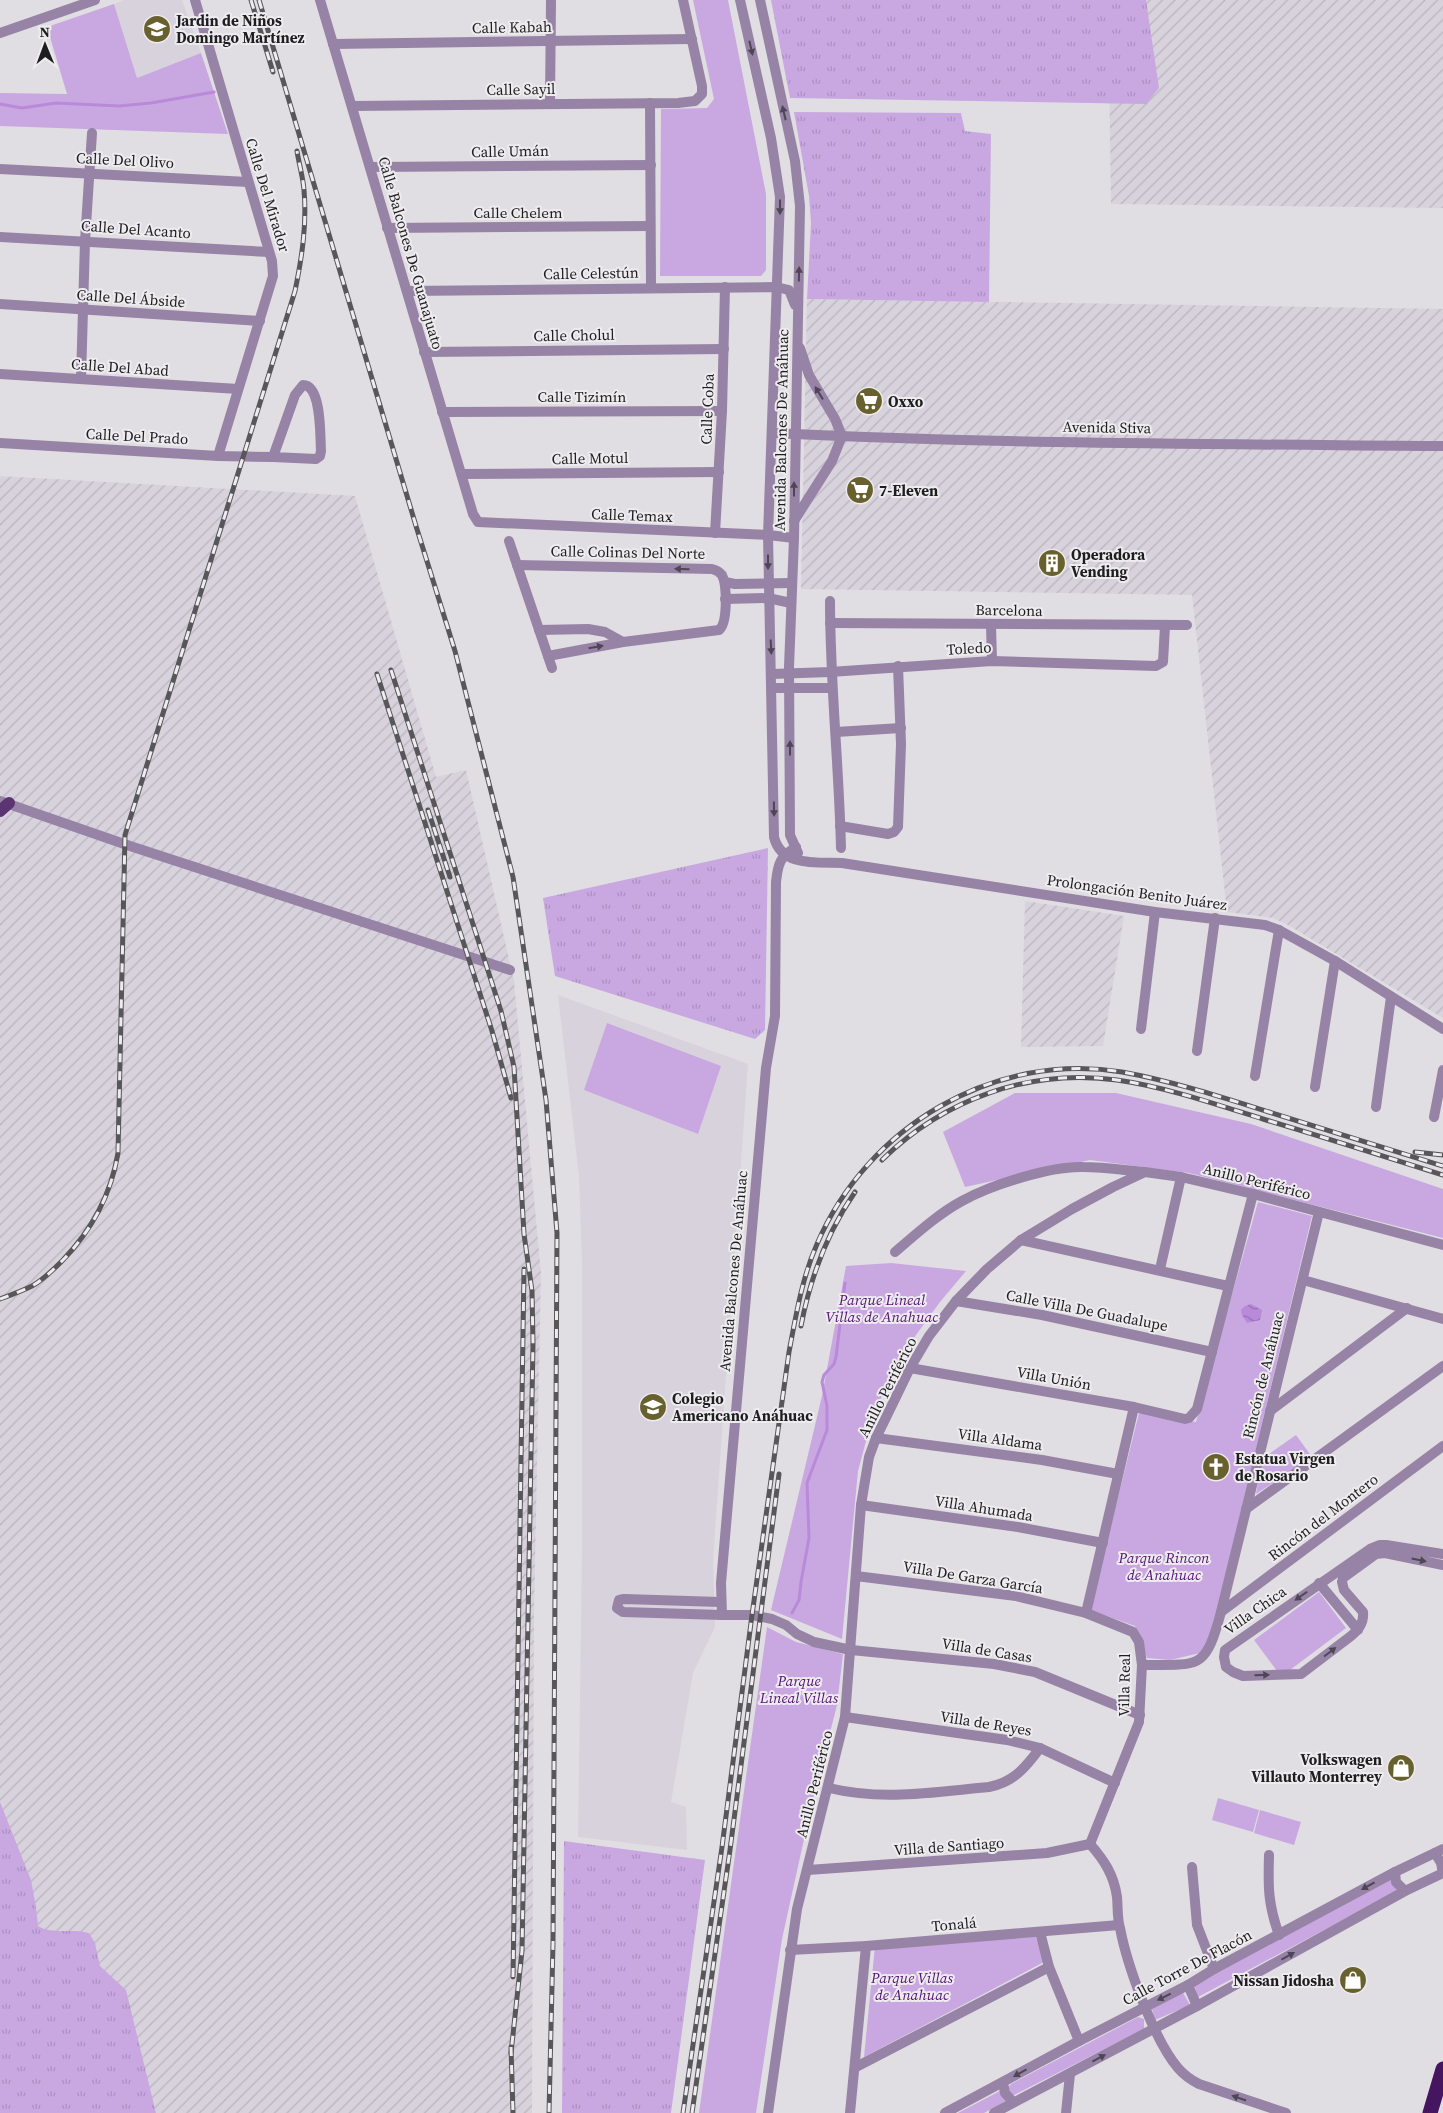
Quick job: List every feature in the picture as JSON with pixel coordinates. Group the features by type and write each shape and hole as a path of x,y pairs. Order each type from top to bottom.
{"highway":[{"path":"1430,2113 1443,2069"}],"street":[{"path":"0,33 95,0"},
{"name":"Calle Del Mirador","path":"195,0 272,261 273,281 218,456"},
{"name":"Calle Balcones De Guanajuato","path":"320,0 473,514"},
{"path":"550,103 551,0"},
{"path":"683,0 692,39"},
{"name":"Avenida Balcones De Anáhuac","path":"722,1615 720,1583 767,1059 775,1016 776,882 778,868 784,855 775,843 774,837 772,670 768,598 768,535 776,287 780,222 778,177 740,0"},
{"name":"Avenida Balcones De Anáhuac","path":"760,0 797,174 800,206 794,538 789,670 790,835 796,848"},
{"name":"Calle Kabah","path":"333,44 692,39"},
{"name":"Calle Sayil","path":"352,106 690,102 699,98 702,90 692,39"},
{"path":"650,103 651,287"},
{"path":"81,379 92,132"},
{"name":"Calle Umán","path":"370,167 651,164"},
{"name":"Calle Del Olivo","path":"0,169 248,182"},
{"name":"Calle Chelem","path":"387,228 650,226"},
{"name":"Calle Del Acanto","path":"0,237 269,252"},
{"name":"Calle Coba","path":"715,533 722,411 725,287"},
{"path":"776,287 786,288 790,292 795,303 798,320"},
{"name":"Calle Celestún","path":"407,291 776,287"},
{"name":"Calle Del Ábside","path":"0,304 260,321"},
{"path":"794,521 832,461 842,436 835,419 809,375 797,340"},
{"name":"Calle Cholul","path":"424,352 724,349"},
{"name":"Calle Del Abad","path":"0,374 238,389"},
{"name":"Calle Del Prado","path":"0,443 218,456 273,456 316,459 321,455 317,400 313,390 308,386 303,385 295,395 273,456"},
{"name":"Calle Tizimín","path":"442,412 722,411"},
{"name":"Avenida Stiva","path":"772,433 842,436 1443,446"},
{"name":"Calle Motul","path":"462,474 719,472"},
{"name":"Calle Temax","path":"473,514 478,522 483,524 768,535 794,538"},
{"path":"509,542 552,668"},
{"name":"Calle Colinas Del Norte","path":"517,565 712,569 720,573 724,582"},
{"path":"548,656 623,642 719,630 725,622 724,582 736,584 791,583"},
{"path":"725,599 768,598 791,603"},
{"path":"830,601 830,672 836,732 840,848"},
{"name":"Barcelona","path":"830,623 1187,625"},
{"path":"990,624 992,661"},
{"name":"Toledo","path":"772,670 830,672 992,661 1156,666 1162,664 1164,660 1165,626"},
{"path":"539,630 588,629 606,632 623,642"},
{"path":"840,826 888,834 896,830 901,728 898,666"},
{"path":"772,692 832,688"},
{"path":"836,732 901,728"},
{"path":"3,805 510,970"},
{"path":"784,855 796,848 801,861"},
{"name":"Prolongación Benito Juárez","path":"784,855 801,861 842,863 1155,912 1257,924 1279,930 1335,961 1443,1029"},
{"path":"1141,1029 1155,912"},
{"path":"1197,1050 1215,918"},
{"path":"1255,1076 1279,930"},
{"path":"1315,1087 1335,961"},
{"path":"1376,1107 1391,997"},
{"path":"1434,1116 1443,1070"},
{"path":"895,1252 937,1218 962,1201 1028,1176 1081,1166 1145,1172"},
{"name":"Anillo Periférico","path":"768,2113 797,1909 829,1788 845,1717 861,1506 869,1457 876,1438 910,1368 929,1336 956,1301 987,1269 1021,1240 1072,1209 1145,1172 1182,1177 1253,1194 1443,1245"},
{"path":"1160,1269 1182,1177"},
{"path":"1212,1352 1253,1194"},
{"name":"Rincón de Anáhuac","path":"1142,1665 1190,1664 1203,1658 1210,1647 1221,1612 1320,1212"},
{"path":"1021,1240 1160,1269 1228,1286"},
{"path":"1303,1280 1443,1319"},
{"name":"Calle Villa De Guadalupe","path":"956,1301 1042,1315 1212,1352"},
{"path":"1270,1411 1406,1308"},
{"name":"Villa Unión","path":"910,1368 1134,1407 1184,1419 1193,1416 1197,1409 1212,1352"},
{"path":"1246,1509 1443,1366"},
{"path":"1086,1613 1134,1407"},
{"name":"Villa Aldama","path":"876,1438 1042,1460 1118,1474"},
{"name":"Rincón del Montero","path":"1221,1612 1443,1446"},
{"name":"Villa Ahumada","path":"861,1506 1018,1527 1102,1543"},
{"path":"1319,1583 1358,1630 1362,1622 1362,1612 1344,1590 1343,1578 1386,1545 1443,1554"},
{"path":"1379,1549 1443,1565"},
{"name":"Villa Chica","path":"1358,1630 1301,1674 1243,1676 1226,1667 1225,1650 1319,1583 1379,1549"},
{"name":"Villa De Garza García","path":"856,1576 1016,1596 1086,1613"},
{"path":"720,1602 624,1599 619,1600 617,1608 623,1612 752,1615 772,1619 786,1625 797,1634 814,1642 851,1650"},
{"path":"663,1614 664,1601"},
{"path":"700,1602 700,1615"},
{"name":"Villa Real","path":"1086,1613 1133,1632 1139,1642 1142,1665 1140,1715 1136,1732 1090,1844"},
{"name":"Villa de Casas","path":"851,1650 984,1663 1035,1672 1140,1715"},
{"name":"Villa de Reyes","path":"845,1717 1007,1740 1040,1748 1115,1783"},
{"path":"829,1788 855,1794 877,1796 989,1787 1002,1784 1014,1778 1040,1748"},
{"path":"1090,1844 1101,1856 1111,1873 1117,1897 1119,1925 1125,1951 1166,2052 1187,2078 1199,2084 1286,2113"},
{"name":"Villa de Santiago","path":"808,1870 1047,1854 1090,1844"},
{"path":"994,2113 1197,2006 1405,1891 1443,1873 1439,1851"},
{"name":"Calle Torre De Flacón","path":"945,2113 1003,2083 1078,2040 1188,1985 1214,1969 1395,1872 1439,1851"},
{"path":"1269,1855 1268,1894 1270,1912 1279,1935"},
{"path":"1192,1867 1197,1925 1214,1969"},
{"path":"1395,1872 1396,1882 1405,1891"},
{"name":"Tonalá","path":"790,1950 866,1946 1119,1925"},
{"path":"1040,1932 1049,1967 1078,2040"},
{"path":"850,2113 856,2067 866,1946"},
{"path":"856,2067 1049,1967"},
{"path":"1188,1985 1197,2006"},
{"path":"1066,2113 1070,2074"},
{"path":"1003,2083 1005,2093 1013,2102"}],"shaded area":[{"name":"Jardin de Niños Domingo Martínez","path":"124,0 182,0 201,53 137,78 114,4"},
{"path":"1108,0 1443,0 1443,208 1111,204"},
{"path":"807,299 1443,309 1443,1018 1288,925 1273,918 1227,912 1192,595 801,589"},
{"path":"0,476 355,496 436,777 466,770 514,981 541,1274 534,1614 532,2113 0,2113"},
{"path":"1025,901 1124,916 1103,1046 1021,1047"},
{"name":"Colegio Americano Anáhuac","path":"558,995 748,1064 713,1560 715,1627 693,1673 671,1802 686,1807 687,1850 578,1837 582,1554 582,1260 579,1176"}],"green space":[{"path":"693,0 728,0 766,194 766,270 761,276 660,276 661,109 707,108 714,99"},
{"path":"771,0 1146,0 1159,88 1146,104 790,98"},
{"path":"114,4 137,78 201,53 228,134 0,126 0,93 67,94 47,27"},
{"path":"794,112 961,113 965,131 991,134 989,302 807,299 811,223 809,196"},
{"path":"768,848 765,1030 755,1039 555,976 543,898"},
{"path":"607,1023 721,1066 698,1134 584,1090"},
{"path":"1015,1093 1116,1093 1251,1124 1443,1189 1443,1238 1189,1173 1090,1160 965,1187 943,1132"},
{"name":"Parque Rincon de Anahuac","path":"1258,1202 1312,1216 1210,1639 1200,1653 1170,1660 1147,1658 1135,1626 1090,1610 1139,1413 1196,1422"},
{"name":"Parque Lineal Villas de Anahuac","path":"891,1263 966,1271 940,1302 900,1357 873,1415 858,1471 842,1639 771,1610 822,1396 846,1266"},
{"path":"1296,1435 1312,1457 1256,1494 1262,1459"},
{"path":"1319,1592 1346,1628 1290,1670 1277,1671 1254,1640"},
{"name":"Parque Lineal Villas","path":"767,1627 796,1642 843,1654 837,1705 812,1803 782,1939 756,2113 699,2113"},
{"path":"1218,1798 1259,1810 1253,1832 1212,1820"},
{"path":"0,1802 31,1880 38,1926 56,1931 89,1933 95,1943 100,1966 126,1990 156,2113 0,2113"},
{"path":"1260,1810 1301,1822 1294,1845 1254,1833"},
{"path":"564,1841 705,1860 671,2113 562,2113"},
{"path":"1391,1879 1397,1891 1198,1997 1194,1984"},
{"name":"Parque Villas de Anahuac","path":"1035,1935 1044,1962 864,2057 875,1946"},
{"path":"1182,1991 1190,2005 1155,2020 1152,2009"},
{"path":"1138,2017 1144,2019 1144,2029 1012,2096 1008,2088 1011,2084"},
{"path":"1000,2091 1006,2101 984,2113 958,2113"}],"water":[{"path":"1251,1304 1262,1310 1260,1320 1247,1323 1241,1310"}],"waterway":[{"path":"0,104 22,108 56,103 119,106 151,103 214,92"},
{"path":"792,1613 799,1600 809,1538 807,1483 827,1430 827,1406 822,1382 824,1375 834,1364 836,1357 845,1283"}],"railway":[{"path":"251,0 273,72"},
{"path":"259,0 455,651 513,877 546,1100 557,1233 553,1943 549,2113"},
{"path":"0,1299 36,1284 73,1249 99,1211 115,1168 118,1153 125,835 295,291 302,253 305,215 303,185 297,151"},
{"path":"391,670 501,1011 514,1067 524,1234 532,1291 533,1343 522,1951 511,2053"},
{"path":"377,674 492,1031 511,1098"},
{"path":"428,810 450,877"},
{"path":"683,2113 722,1847 752,1615 794,1324 803,1283 817,1244 839,1202 868,1165 902,1133 940,1106 982,1086 1027,1074 1074,1069 1122,1072 1178,1085 1443,1166"},
{"path":"882,1160 906,1139 933,1120 961,1105 990,1093 1021,1084 1052,1079 1084,1077 1117,1080 1172,1091 1443,1175"},
{"path":"1415,1152 1443,1155"},
{"path":"801,1326 809,1291 821,1256 836,1223 855,1192"},
{"path":"513,1977 524,1269"},
{"path":"692,2113 730,1850 779,1474"},
{"path":"511,2047 513,2113"}],"place":[{"name":"Jardin de Niños Domingo Martínez","path":"157,29"},
{"name":"Oxxo","path":"869,401"},
{"name":"7-Eleven","path":"860,490"},
{"name":"Operadora Vending","path":"1052,563"},
{"name":"Colegio Americano Anáhuac","path":"653,1407"},
{"name":"Estatua Virgen de Rosario","path":"1216,1467"},
{"name":"Volkswagen Villauto Monterrey","path":"1401,1768"},
{"name":"Nissan Jidosha","path":"1353,1980"}]}
